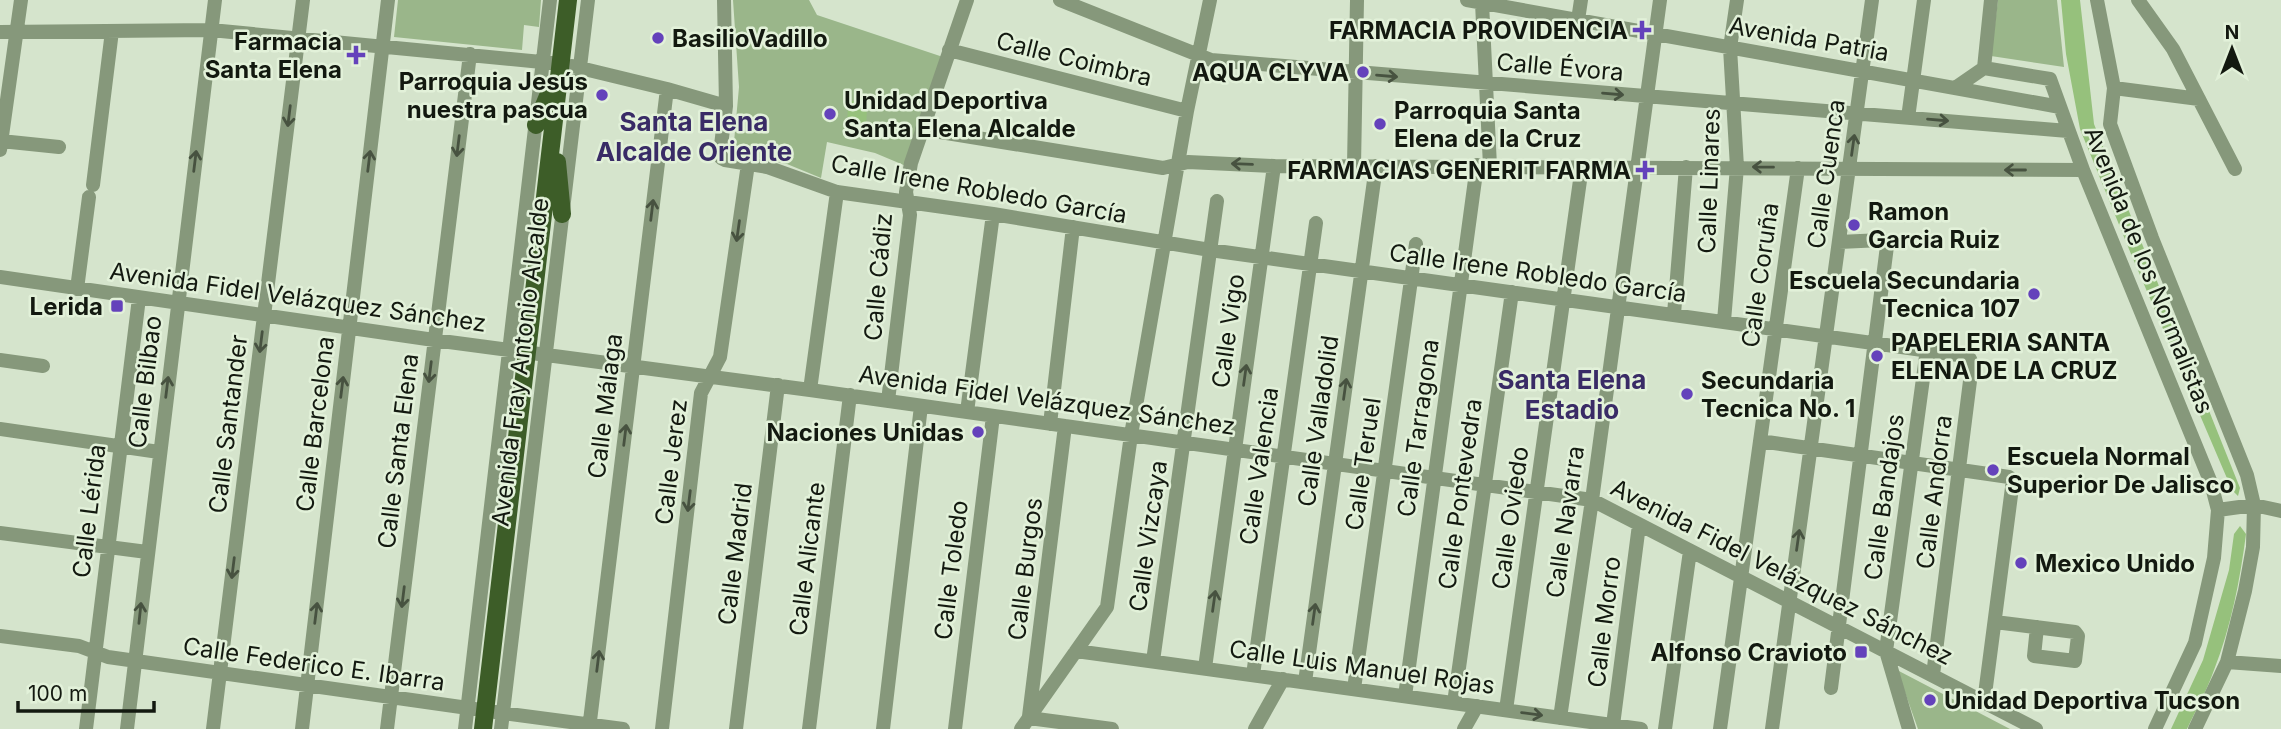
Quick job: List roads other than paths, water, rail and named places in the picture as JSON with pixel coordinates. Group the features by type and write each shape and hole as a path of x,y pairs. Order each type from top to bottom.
{"main road":[{"name":"Avenida Fray Antonio Alcalde","path":"483,729 527,353 552,63 568,0"},
{"path":"545,125 562,214"}],"street":[{"path":"21,0 1,146 59,147"},
{"name":"Calle Bilbao","path":"127,729 215,0"},
{"name":"Calle Santander","path":"213,729 303,0"},
{"name":"Calle Barcelona","path":"302,729 388,0"},
{"name":"Avenida Fray Antonio Alcalde","path":"550,0 552,63"},
{"name":"Avenida Fray Antonio Alcalde","path":"527,353 562,214 588,0"},
{"name":"Calle Cádiz","path":"888,401 910,215 906,192 911,163 967,0"},
{"name":"Calle Évora","path":"1060,0 1211,60 2068,131"},
{"path":"1025,723 1107,607 1131,435 1177,164 1210,0"},
{"path":"1354,166 1357,0"},
{"path":"1578,20 1581,0"},
{"name":"Calle Navarra","path":"1560,718 1660,0"},
{"name":"Calle Linares","path":"1724,321 1737,167 1730,48 1737,0"},
{"name":"Calle Cuenca","path":"1772,729 1872,0"},
{"path":"1908,118 1924,0"},
{"path":"1955,88 1984,68 1991,0"},
{"path":"2097,0 2114,88 2199,99"},
{"path":"2138,0 2173,49 2235,169"},
{"path":"0,32 211,30 382,45 579,67 726,106 719,1"},
{"name":"Avenida Patria","path":"1474,1 1502,3 1578,20 2060,107"},
{"name":"Calle Tarragona","path":"1405,696 1461,285 1483,165 1486,84 1474,1"},
{"path":"77,289 112,31"},
{"name":"Calle Coimbra","path":"949,50 1187,111"},
{"name":"Calle Santa Elena","path":"387,729 470,54"},
{"name":"Avenida de los Normalistas","path":"1984,68 2050,79 2083,170 2211,483 2218,510 2214,558 2195,643 2155,729"},
{"name":"Avenida de los Normalistas","path":"2114,88 2110,124 2247,475 2253,505 2251,558 2238,627 2228,662 2195,729"},
{"name":"Calle Málaga","path":"590,727 667,89"},
{"name":"Calle Irene Robledo García","path":"726,106 721,158 784,173 837,192 993,214 1210,250 1927,349"},
{"path":"922,129 1163,168 1188,162 1274,166 2083,170"},
{"name":"Calle Jerez","path":"662,729 702,393 720,357 748,164"},
{"name":"Calle Vigo","path":"1205,668 1274,166"},
{"name":"Calle Valladolid","path":"1305,682 1376,166"},
{"name":"Calle Oviedo","path":"1506,710 1582,166"},
{"path":"1674,314 1686,167"},
{"name":"Calle Coruña","path":"1719,726 1798,168"},
{"path":"810,390 837,192"},
{"name":"Calle Vizcaya","path":"1153,661 1217,201"},
{"path":"967,412 993,214"},
{"name":"Calle Valencia","path":"1254,675 1316,223"},
{"path":"1050,424 1073,228"},
{"path":"1831,688 1837,626 1877,342 1886,242 1839,242"},
{"name":"Calle Teruel","path":"1354,689 1416,244"},
{"name":"Avenida Fidel Velázquez Sánchez","path":"0,277 434,340 778,385 1592,500 2036,729"},
{"name":"Calle Pontevedra","path":"1454,703 1512,292"},
{"name":"Calle Lérida","path":"86,729 139,298"},
{"name":"Calle Bandajos","path":"1886,651 1927,349"},
{"name":"Calle Andorra","path":"1927,349 1965,356 1970,359 1972,365 1933,675"},
{"path":"0,360 43,366"},
{"name":"Calle Madrid","path":"736,729 778,385"},
{"name":"Calle Alicante","path":"809,729 850,395"},
{"path":"883,729 921,405"},
{"name":"Calle Toledo","path":"955,729 993,415"},
{"name":"Calle Burgos","path":"1025,723 1065,426"},
{"path":"0,429 159,452"},
{"path":"1760,441 2009,477 2013,480 1984,702"},
{"path":"2218,510 2253,505 2281,511"},
{"name":"Calle Morro","path":"1613,725 1639,525"},
{"path":"0,533 147,552"},
{"path":"1665,729 1690,551"},
{"path":"1995,622 2037,627"},
{"name":"Calle Federico E. Ibarra","path":"0,636 79,646 108,657 220,674 590,727 623,729"},
{"name":"Calle Luis Manuel Rojas","path":"1076,651 1641,729"},
{"path":"1886,651 1909,729"},
{"path":"2228,662 2281,666"},
{"path":"1255,729 1283,679"},
{"path":"1464,729 1477,706"},
{"name":"Avenida Fray Antonio Alcalde","path":"465,729 485,711 501,729"},
{"path":"1025,723 1112,729"}],"place":[{"name":"FARMACIA PROVIDENCIA","path":"1642,30"},
{"name":"BasilioVadillo","path":"658,38"},
{"name":"Farmacia Santa Elena","path":"356,55"},
{"name":"AQUA CLYVA","path":"1363,72"},
{"name":"Parroquia Jesús nuestra pascua","path":"602,95"},
{"name":"Unidad Deportiva Santa Elena Alcalde","path":"830,114"},
{"name":"Parroquia Santa Elena de la Cruz","path":"1380,124"},
{"name":"FARMACIAS GENERIT FARMA","path":"1645,170"},
{"name":"Ramon Garcia Ruiz","path":"1854,225"},
{"name":"Escuela Secundaria Tecnica 107","path":"2034,294"},
{"name":"Lerida","path":"117,306"},
{"name":"PAPELERIA SANTA ELENA DE LA CRUZ","path":"1877,356"},
{"name":"Secundaria Tecnica No. 1","path":"1687,394"},
{"name":"Naciones Unidas","path":"978,432"},
{"name":"Escuela Normal Superior De Jalisco","path":"1993,470"},
{"name":"Mexico Unido","path":"2021,563"},
{"name":"Alfonso Cravioto","path":"1861,652"},
{"name":"Unidad Deportiva Tucson","path":"1930,700"}],"district":[{"name":"Santa Elena Alcalde Oriente","path":"694,136"},
{"name":"Santa Elena Estadio","path":"1572,394"}]}
